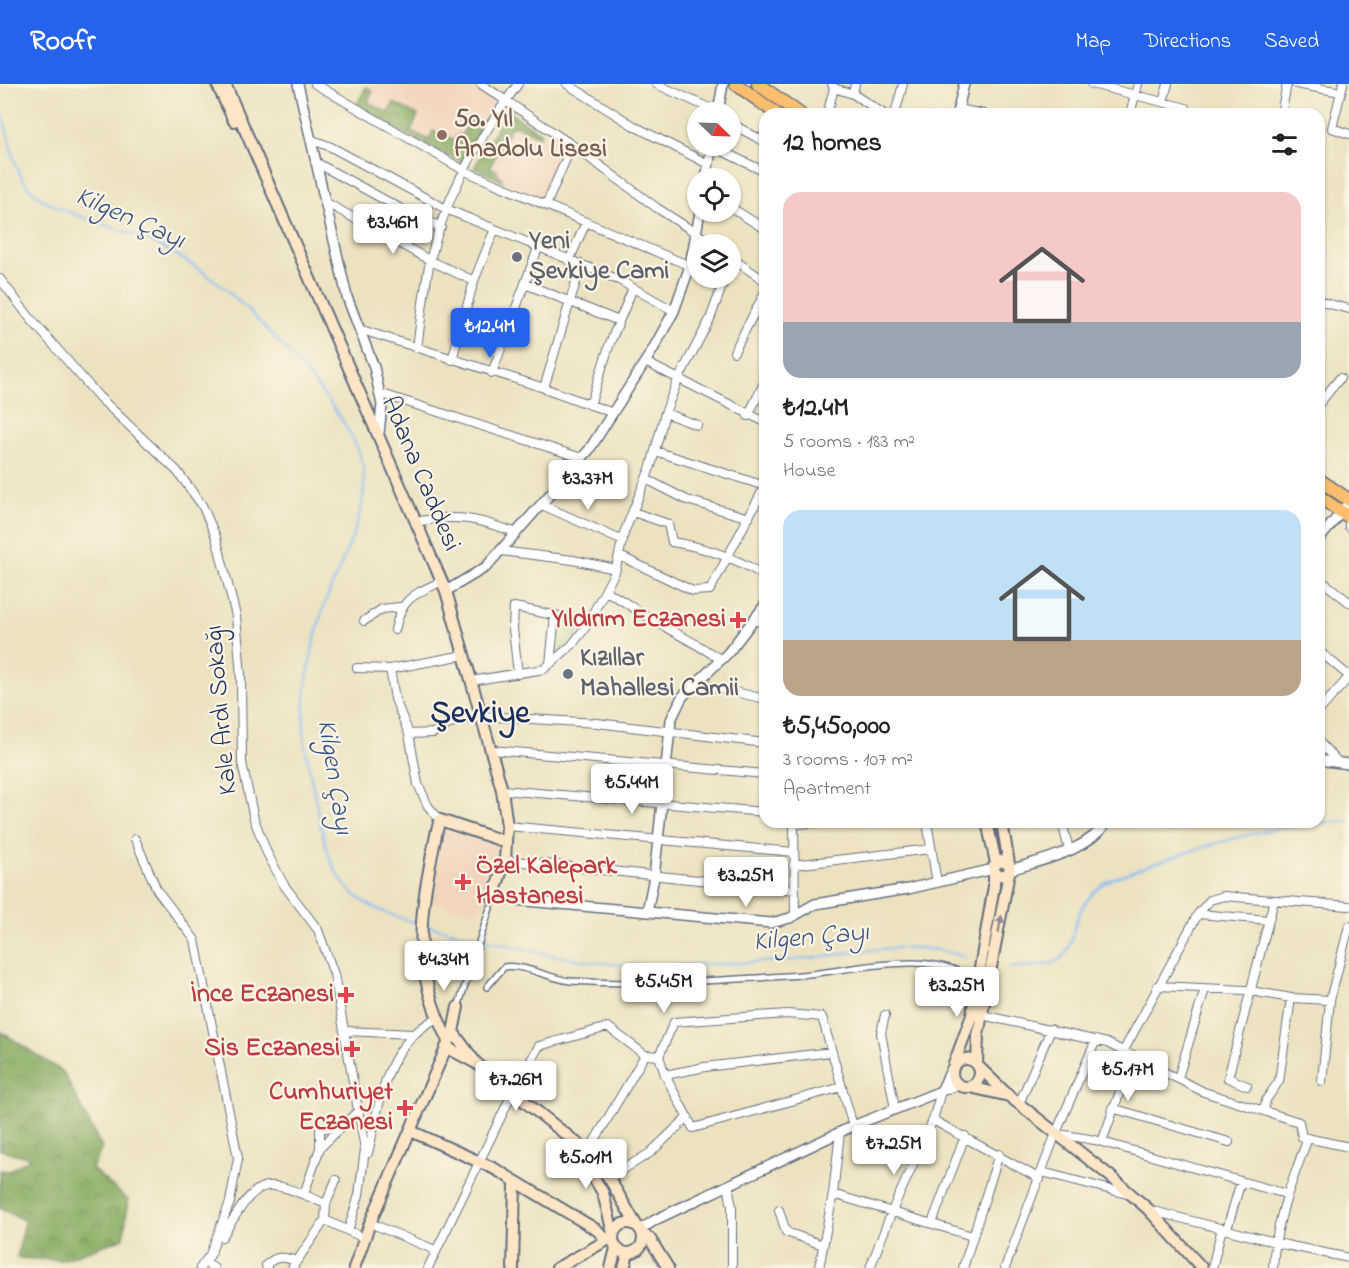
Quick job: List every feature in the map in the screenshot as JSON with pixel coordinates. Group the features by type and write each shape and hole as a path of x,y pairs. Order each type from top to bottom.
{"highway":[{"path":"736,84 769,108"},
{"path":"758,84 792,108"},
{"path":"1325,486 1347,507"},
{"path":"1325,499 1347,507"}],"main road":[{"path":"217,84 374,434 392,467"},
{"name":"Adana Caddesi","path":"225,84 444,586 502,790 507,826 505,860 491,903"},
{"path":"506,842 440,820 422,901 420,950 436,1018 449,1040 588,1152 609,1178 640,1230 650,1239 667,1268"},
{"path":"988,828 995,869 969,1029 953,1066 952,1077 957,1085 1009,1096"},
{"path":"970,1087 980,1077 978,1066 982,1015 1009,869 1003,828"},
{"path":"995,869 1003,877 1009,869"},
{"path":"354,1268 370,1223 449,1040 458,1007"},
{"path":"449,1040 476,1063"},
{"path":"953,1066 966,1058 978,1066 1009,1096 1148,1209 1202,1268"},
{"path":"411,1131 479,1162 597,1230 632,1253 648,1253 667,1268"},
{"path":"572,1141 603,1192 612,1241 611,1268"},
{"path":"513,1268 515,1183"},
{"path":"557,1268 612,1241 624,1224 640,1230"},
{"path":"624,1268 632,1253 642,1244 640,1230"}],"street":[{"path":"298,84 347,297 379,389 382,405 379,433"},
{"path":"315,84 465,171 687,265"},
{"path":"481,84 572,145 657,208 699,234"},
{"path":"417,348 430,261 446,209 484,130 518,84"},
{"path":"567,84 634,126 708,164"},
{"path":"656,84 696,102"},
{"path":"720,102 723,84"},
{"path":"853,94 855,84"},
{"path":"897,108 903,84"},
{"path":"958,108 964,84"},
{"path":"1092,84 1186,108"},
{"path":"1132,108 1138,84"},
{"path":"1163,102 1168,84"},
{"path":"1282,108 1287,84"},
{"path":"1296,84 1342,88 1332,128 1349,134"},
{"path":"828,108 833,86 853,94 875,108"},
{"path":"741,129 759,139"},
{"path":"310,139 331,147 446,209 633,288 674,310"},
{"path":"546,205 572,145"},
{"path":"707,168 710,156"},
{"path":"732,156 759,169"},
{"path":"315,162 405,212 441,227"},
{"path":"325,202 430,261 474,282"},
{"path":"741,214 759,225"},
{"path":"569,261 586,222"},
{"path":"696,232 698,222"},
{"path":"452,360 474,282 494,231"},
{"path":"492,373 538,248"},
{"path":"544,388 581,265"},
{"path":"741,266 759,277"},
{"path":"364,621 382,609 399,607 419,592 444,586 486,567 501,551 582,458 613,413 674,310 687,274"},
{"name":"Kale Ardı Sokağı","path":"0,279 68,363 99,397 177,471 202,505 221,554 236,616 241,676 242,763 254,819 279,877 324,943 334,974 364,1135 365,1166 348,1231"},
{"path":"525,284 619,321"},
{"path":"590,405 633,288"},
{"path":"471,681 544,669 572,645 588,622 616,568 655,451 665,413 678,380 710,319 721,288"},
{"path":"1325,303 1349,309"},
{"path":"734,352 759,304"},
{"path":"359,329 544,388 613,413"},
{"path":"645,362 759,420"},
{"path":"1325,396 1340,378"},
{"path":"360,390 379,389 582,458"},
{"path":"748,416 759,393"},
{"path":"665,413 697,424"},
{"path":"655,451 759,484"},
{"path":"646,479 687,500 749,518"},
{"path":"620,556 693,591 710,590 759,498"},
{"path":"542,505 623,542"},
{"path":"1325,533 1347,507"},
{"path":"633,512 668,524 672,542 697,546 750,566 759,572"},
{"path":"415,522 450,516 484,521 517,533"},
{"path":"501,551 616,568"},
{"path":"1325,583 1349,602"},
{"path":"605,591 628,602 643,615 700,645 721,660"},
{"path":"395,630 399,607"},
{"path":"518,674 513,629 514,607 588,622"},
{"path":"646,912 654,877 669,732 679,703 696,683 721,660 759,614"},
{"path":"550,664 555,615"},
{"path":"755,620 759,622"},
{"path":"357,668 390,669 464,655"},
{"path":"1325,656 1349,676 1325,704"},
{"path":"390,669 395,699 409,734 418,784 428,806 440,820"},
{"path":"696,683 759,698"},
{"path":"409,734 433,733 453,722 482,716 597,723 759,742"},
{"path":"1325,747 1344,763"},
{"path":"492,750 759,774"},
{"path":"1325,761 1344,763"},
{"path":"502,790 759,812"},
{"path":"507,826 794,852"},
{"path":"794,828 795,916"},
{"path":"928,828 937,883"},
{"path":"1064,828 1069,850"},
{"path":"1009,869 1080,847 1100,833 1103,828"},
{"path":"135,839 157,890 195,940 238,1158 230,1202 205,1263"},
{"path":"793,865 931,849"},
{"path":"505,860 795,891"},
{"path":"458,1007 491,903 646,912 771,923 795,916 815,904 937,883 995,869"},
{"path":"1124,1050 1157,986 1206,902 1219,896 1349,906"},
{"path":"1247,1086 1228,1078 1274,900"},
{"path":"1198,914 1269,920"},
{"path":"1322,1081 1330,1000 1349,926"},
{"path":"487,987 504,967 514,966 550,978 616,982 800,975 919,962 966,973 978,984"},
{"path":"1157,986 1205,988 1330,1000"},
{"path":"1178,1078 1205,988"},
{"path":"1264,1110 1266,1100 1279,1081 1291,998"},
{"path":"842,1087 693,1128 665,1075 659,1056 674,1022 787,1014 822,1017 842,1087 853,1126"},
{"path":"885,1015 881,1033 895,1109"},
{"path":"982,1015 1096,1040 1124,1050 1204,1092 1299,1122 1302,1137 1349,1148"},
{"path":"365,1166 387,1070 413,1034 436,1018"},
{"path":"430,1268 435,1250 513,1092 539,1046 608,1027 645,1054 659,1056"},
{"path":"1019,1104 1051,1029"},
{"path":"344,1031 413,1034"},
{"path":"1005,1268 1056,1133 1096,1040"},
{"path":"665,1075 705,1066 832,1052"},
{"path":"588,1152 645,1054"},
{"path":"1102,1142 1112,1108 1133,1055"},
{"path":"870,1268 892,1211 933,1120 940,1091 953,1066"},
{"path":"640,1230 655,1220 853,1126 957,1085"},
{"path":"1112,1108 1229,1142"},
{"path":"320,1148 359,1110"},
{"path":"609,1178 650,1153 688,1117"},
{"path":"933,1120 1041,1175 1132,1195"},
{"path":"304,1194 320,1148 320,1126 337,1129"},
{"path":"819,1268 833,1194 840,1132"},
{"path":"1056,1133 1102,1142 1286,1194"},
{"path":"932,1224 966,1136"},
{"path":"1273,1268 1274,1241 1286,1194 1308,1138"},
{"path":"963,1268 999,1154"},
{"path":"267,1268 266,1265 274,1258 285,1256 294,1265 325,1220 326,1204 336,1180"},
{"path":"1212,1268 1241,1181"},
{"path":"205,1263 251,1195 261,1186 277,1184 326,1204"},
{"path":"728,1185 732,1207 732,1268"},
{"path":"833,1194 972,1236"},
{"path":"1148,1209 1349,1258"},
{"path":"778,1210 786,1232 823,1245"},
{"path":"325,1220 364,1238"},
{"path":"370,1223 435,1250"},
{"path":"205,1263 214,1268"}],"shaded area":[{"name":"50. Yıl Anadolu Lisesi","path":"367,84 470,84 494,101 463,163 356,106"},
{"path":"507,111 567,152 543,199 474,168"},
{"name":"Özel Kalepark Hastanesi","path":"443,830 499,845 499,864 487,901 478,913 428,901"}],"green space":[{"path":"366,87 373,91 368,102 388,113 394,103 418,115 411,131 429,140 433,131 455,140 457,135 461,136 471,118 483,123 463,163 427,146 356,106"},
{"path":"507,111 541,133 539,137 515,125 510,128 490,167 496,170 503,181 474,168"},
{"path":"557,619 583,623 578,634 553,658"},
{"path":"0,1031 63,1072 102,1148 92,1169 128,1200 124,1238 62,1260 17,1258 25,1221 0,1208 0,1170 9,1171 31,1158 0,1150"}],"waterway":[{"name":"Kilgen Çayı","path":"0,108 15,163 25,183 32,191 73,214 154,243 217,282 278,340 322,392 354,442 362,462 364,482 362,502 350,542 326,600 316,633 306,691 305,744 323,833 336,872 358,898 394,916 420,924"},
{"name":"Kilgen Çayı","path":"1325,823 1349,821"},
{"name":"Kilgen Çayı","path":"1010,968 1044,965 1061,958 1069,948 1076,920 1085,903 1098,889 1114,878 1200,848 1283,828"},
{"name":"Kilgen Çayı","path":"425,925 541,953 599,963 629,965 692,965 794,960 902,948 923,948 965,957"}],"place":[{"name":"50. Yıl Anadolu Lisesi","path":"442,135"},
{"name":"Yeni Şevkiye Cami","path":"517,257"},
{"name":"Yıldırım Eczanesi","path":"738,620"},
{"name":"Kızıllar Mahallesi Camii","path":"568,674"},
{"name":"Özel Kalepark Hastanesi","path":"463,882"},
{"name":"İnce Eczanesi","path":"346,995"},
{"name":"Sis Eczanesi","path":"352,1049"},
{"name":"Cumhuriyet Eczanesi","path":"405,1108"}],"district":[{"name":"Şevkiye","path":"480,714"}]}
